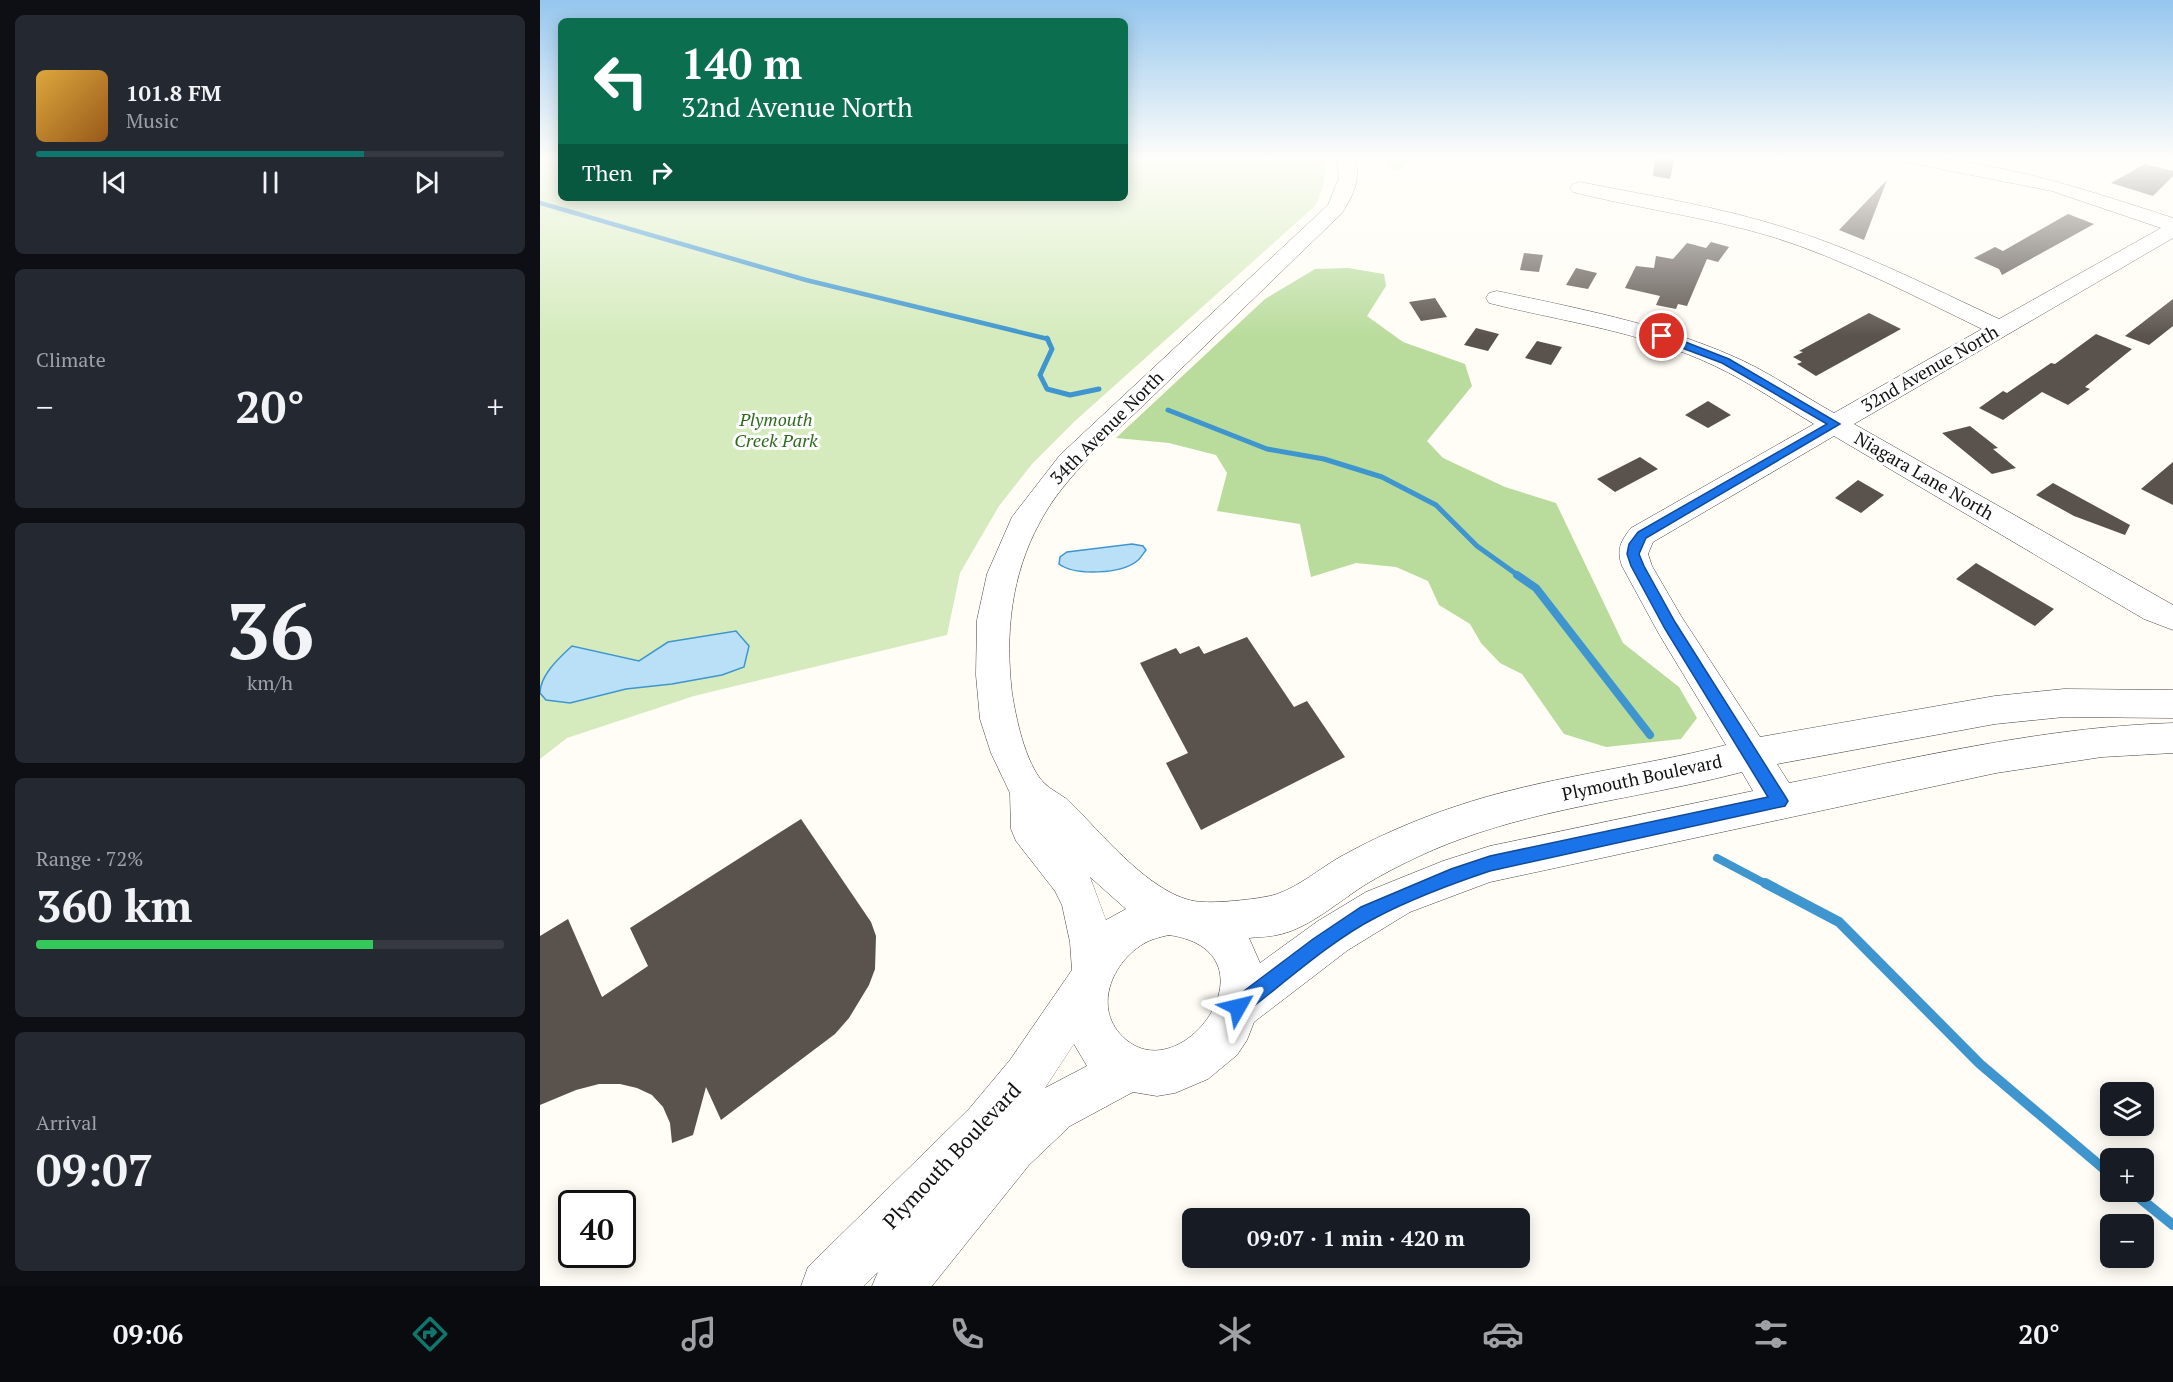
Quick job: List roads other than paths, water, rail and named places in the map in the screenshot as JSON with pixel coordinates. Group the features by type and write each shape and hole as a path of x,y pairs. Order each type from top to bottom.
{"street":[{"name":"34th Avenue North","path":"1089,979 1091,942 1082,905 1070,878 1030,829 1029,793 1003,736 993,675 993,620 1002,574 1039,498 1070,461 1328,217"},
{"path":"1717,217 1783,234 1872,269 1999,328"},
{"path":"2145,217 2173,227"},
{"name":"32nd Avenue North","path":"1780,801 1670,625 1633,554 1635,544 1642,535 2173,227"},
{"name":"Niagara Lane North","path":"1497,298 1628,327 1694,347 1725,361 2155,611 2173,618"},
{"name":"Plymouth Boulevard","path":"1187,919 1278,915 1394,849 1457,823 1542,799 1692,769 1750,754 1953,716 2031,705 2107,701 2173,704"},
{"path":"1238,1007 1320,945 1367,913 1451,877 1490,864 1780,801 2054,746 2146,738 2173,738"},
{"name":"34th Avenue North","path":"1029,793 1054,812 1105,865 1144,899 1187,919"},
{"path":"1187,919 1224,936 1237,956 1241,980 1238,1007 1231,1024 1207,1052 1193,1062 1161,1072 1129,1069 1108,1057 1093,1039 1086,1017 1089,979 1105,950 1122,933 1142,922 1187,919"},
{"name":"Plymouth Boulevard","path":"827,1286 986,1125 1026,1076 1089,979"},
{"name":"Plymouth Boulevard","path":"898,1286 1012,1148 1053,1109 1129,1069"}],"water":[{"path":"1132,544 1143,546 1146,550 1137,561 1120,569 1086,572 1066,568 1059,564 1060,557 1067,552"},
{"path":"736,631 749,646 744,667 722,675 626,689 570,703 546,700 540,693 547,673 572,646 639,661 668,642"}],"waterway":[{"path":"588,217 806,280 1047,339"},
{"path":"1047,339 1052,349 1040,375 1047,389 1070,395 1099,389"},
{"path":"1168,410 1267,449 1324,459 1382,477 1436,505 1477,546 1519,576"},
{"path":"1517,575 1536,588 1650,735"},
{"path":"1717,858 1768,885"},
{"path":"1765,883 1839,922 1980,1064 2100,1166"},
{"path":"2145,1202 2173,1225"}],"park label":[{"name":"Plymouth Creek Park","path":"776,430"}]}
